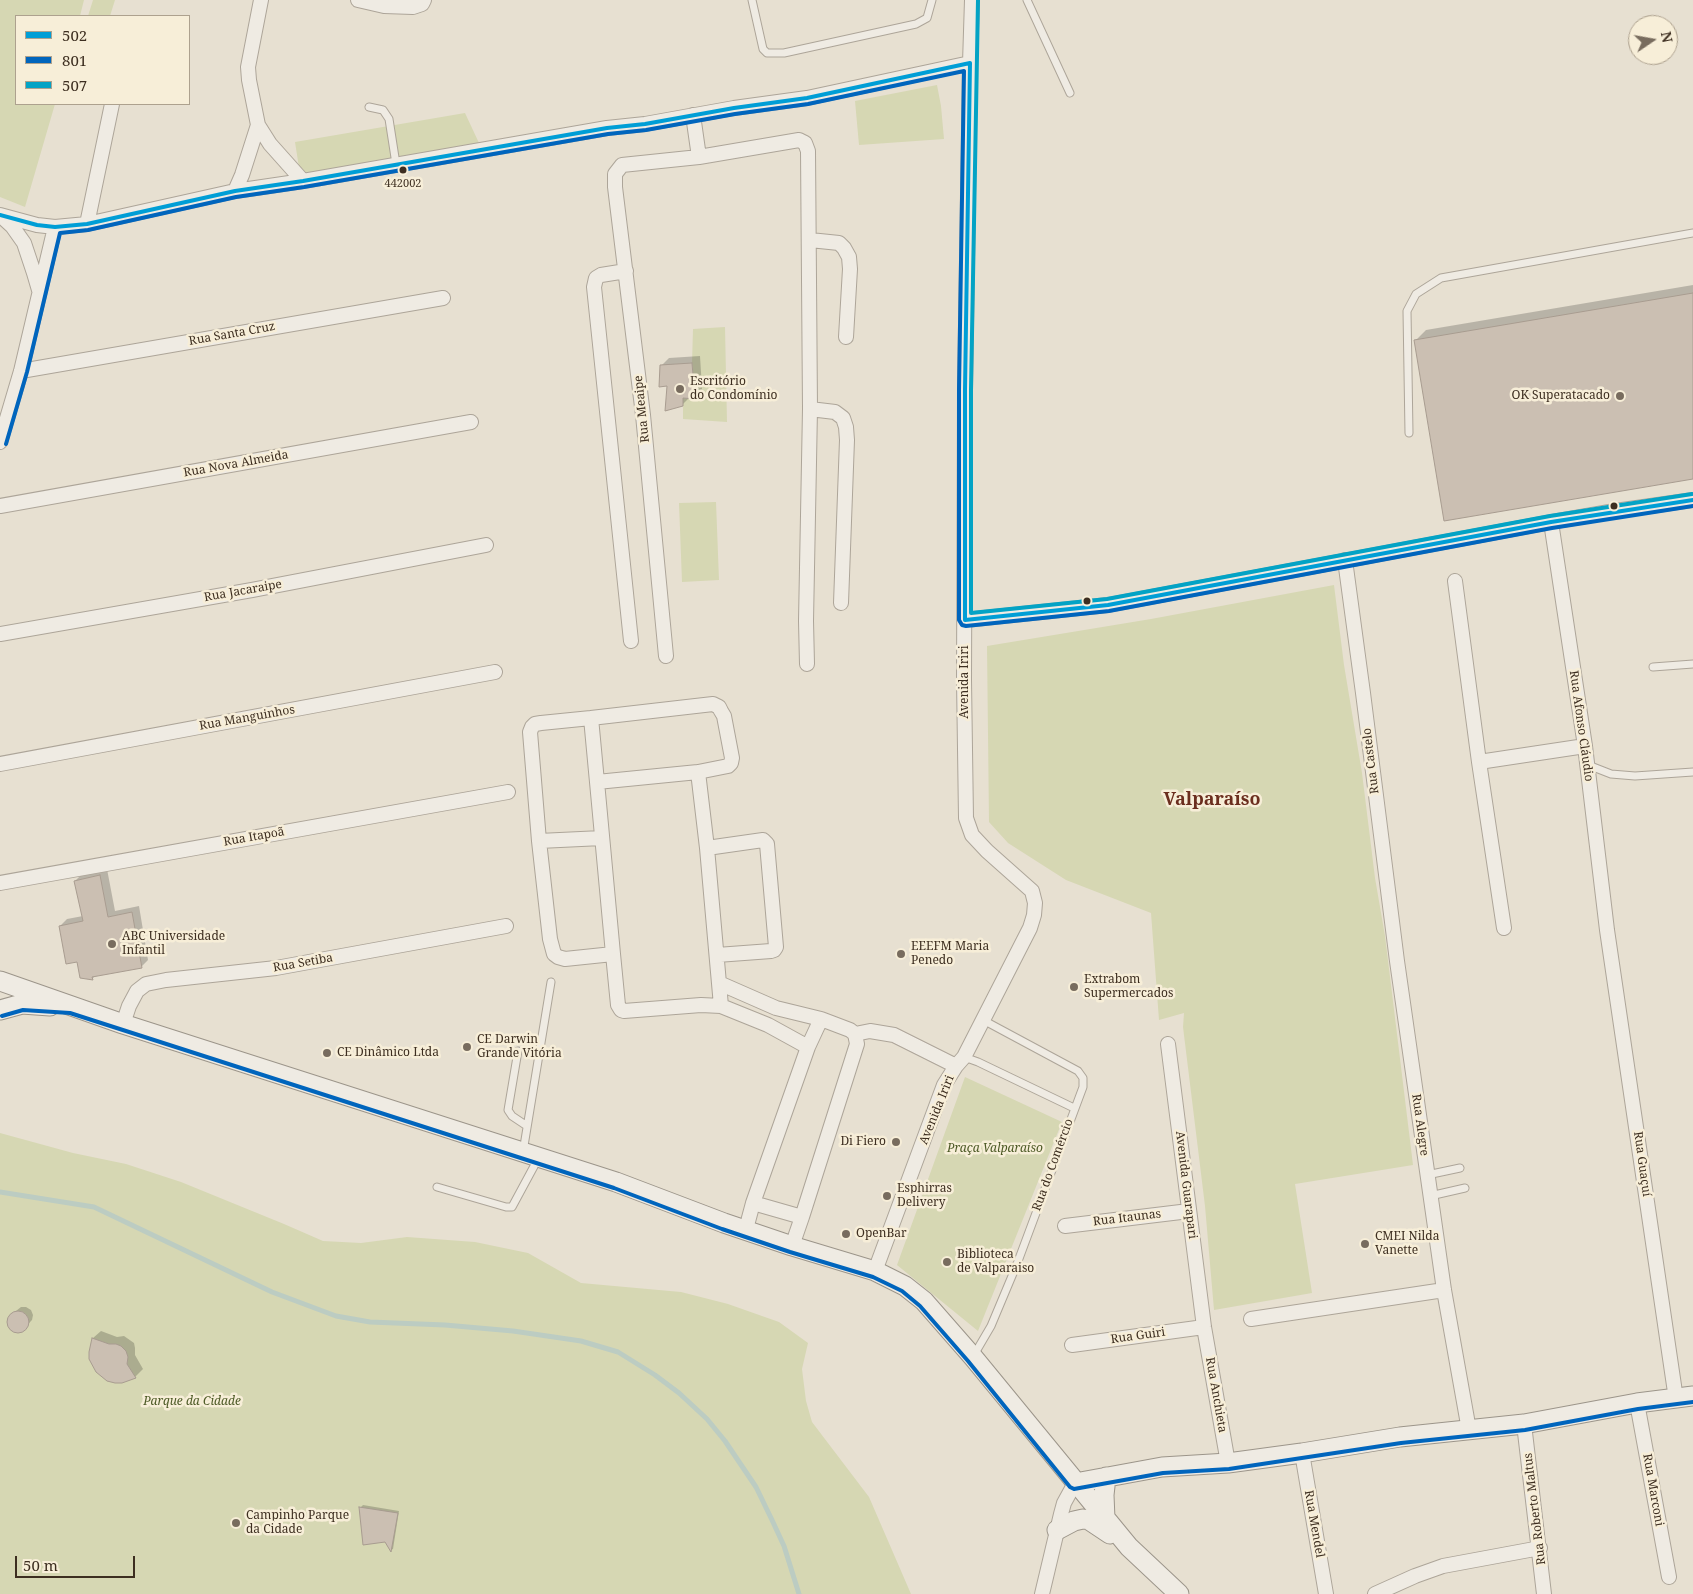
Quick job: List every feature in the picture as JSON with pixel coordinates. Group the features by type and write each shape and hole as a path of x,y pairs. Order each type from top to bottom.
{"street":[{"path":"261,0 248,67 258,125 280,156 303,181"},
{"path":"358,0 384,6 413,7 422,4 424,0"},
{"name":"Avenida Iriri","path":"875,1271 944,1085 983,1020 1030,928 1035,903 1032,891 986,851 972,834 966,818 965,390 972,0"},
{"path":"0,215 37,225 55,227 87,224 234,191 303,181 598,130 807,98 970,62"},
{"path":"87,224 112,105"},
{"path":"693,116 700,157 799,140 805,143 808,152 810,409 806,621 807,664"},
{"path":"234,191 242,175 258,125"},
{"name":"Rua Meaipe","path":"666,656 643,415 615,187 615,174 622,165 700,157"},
{"path":"0,215 12,226 24,243 40,294"},
{"path":"0,442 22,371 55,227"},
{"path":"810,240 839,243 849,258 850,284 846,338"},
{"path":"626,271 601,275 596,278 594,287 631,641"},
{"name":"Rua Santa Cruz","path":"22,371 443,298"},
{"path":"810,409 835,412 843,418 846,427 841,603"},
{"name":"Rua Nova Almeida","path":"0,506 471,422"},
{"path":"965,620 1108,604 1551,522 1693,500"},
{"name":"Rua Afonso Cláudio","path":"1551,522 1585,746 1607,930"},
{"name":"Rua Jacaraipe","path":"0,634 252,590 486,546"},
{"name":"Rua Castelo","path":"1345,560 1396,961"},
{"path":"1455,581 1479,762 1504,928"},
{"name":"Rua Manguinhos","path":"0,764 495,672"},
{"path":"597,782 698,772 728,766 732,758 724,716 719,707 713,704 540,722 532,727 530,732 539,841 550,939 554,954 565,959 613,954"},
{"path":"591,718 618,1005 621,1010 701,1004 720,1006 768,1025 808,1047"},
{"path":"1479,762 1585,746"},
{"path":"698,772 720,983 720,1006"},
{"name":"Rua Itapoã","path":"0,883 508,792"},
{"path":"539,841 602,838"},
{"path":"707,848 763,840 767,844 768,854 776,947 774,950 717,956"},
{"name":"Rua Setiba","path":"123,1024 129,1006 137,991 146,984 166,980 276,968 506,926"},
{"name":"Rua Guaçuí","path":"1607,930 1684,1397"},
{"name":"Rua Alegre","path":"1396,961 1444,1290 1469,1430"},
{"path":"0,981 123,1024 616,1182 792,1246 875,1271 905,1286 924,1301 973,1357 1122,1539 1179,1594"},
{"path":"720,983 776,1008 821,1019 850,1030 855,1034 858,1044 792,1246"},
{"path":"0,1010 22,1004 71,1007"},
{"path":"746,1229 753,1203 808,1047 821,1019"},
{"path":"855,1034 870,1032 894,1035 960,1061"},
{"name":"Avenida Guarapari","path":"1168,1044 1204,1327"},
{"path":"753,1203 802,1217"},
{"name":"Rua Itaunas","path":"1065,1226 1190,1211"},
{"path":"1251,1319 1444,1290"},
{"name":"Rua Guiri","path":"1072,1345 1204,1327"},
{"name":"Rua Anchieta","path":"1204,1327 1228,1462"},
{"path":"1042,1594 1064,1503 1076,1484 1162,1467 1228,1462 1302,1453 1400,1437 1524,1424 1637,1403 1684,1397"},
{"name":"Rua Marconi","path":"1637,1403 1669,1577"},
{"name":"Rua Roberto Maltus","path":"1524,1424 1544,1594"},
{"name":"Rua Mendel","path":"1302,1453 1326,1594"},
{"path":"1105,1519 1104,1495 1106,1477"},
{"path":"1057,1530 1074,1521 1083,1519 1089,1520 1113,1536 1122,1539"},
{"path":"1375,1594 1415,1576 1444,1566 1540,1548"}],"lane":[{"path":"752,0 763,49 767,53 784,53 916,24 927,18 932,0"},
{"path":"1027,0 1070,93"},
{"path":"369,107 383,110 389,119 396,164"},
{"path":"1409,433 1407,311 1416,294 1442,278 1693,234"},
{"path":"1653,667 1693,664"},
{"path":"1587,765 1611,774 1635,776 1693,772"},
{"path":"437,1187 506,1207 512,1207 531,1155 527,1126 551,982"},
{"name":"Rua do Comércio","path":"973,1357 991,1326 1013,1273 1083,1087 1084,1078 1081,1074 983,1020"},
{"path":"518,1051 508,1110 512,1116 527,1126"},
{"path":"960,1061 978,1062 1074,1108"},
{"path":"1427,1175 1460,1168"},
{"path":"1430,1196 1465,1188"}],"green space":[{"path":"0,0 84,0 80,15 15,15 15,105 55,105 25,207 0,197"},
{"path":"93,0 115,0 110,15 88,15"},
{"path":"937,85 944,139 859,145 855,101"},
{"path":"465,113 479,143 300,174 295,142"},
{"path":"725,327 727,422 683,419 683,398 694,399 693,329"},
{"path":"716,502 719,580 682,582 679,503"},
{"path":"1334,585 1344,665 1362,773 1375,878 1385,936 1413,1165 1295,1184 1312,1293 1214,1310 1205,1206 1183,1027 1184,1013 1159,1020 1151,913 1066,880 1008,843 989,822 987,646 1151,619"},
{"name":"Praça Valparaíso","path":"965,1077 1062,1122 978,1331 897,1265"},
{"name":"Parque da Cidade","path":"0,1133 73,1153 126,1164 181,1182 323,1241 361,1243 407,1237 475,1242 528,1253 581,1283 681,1292 728,1304 779,1322 808,1343 802,1369 806,1401 812,1422 869,1497 911,1594 0,1594"}],"building":[{"path":"1693,293 1693,479 1444,521 1414,340"},
{"name":"Escritório do Condomínio","path":"692,363 695,399 683,398 683,406 665,411 667,386 659,387 660,365"},
{"path":"100,875 108,917 132,912 142,968 92,977 93,980 80,978 77,962 66,964 59,926 83,921 74,881"},
{"path":"18,1311 26,1314 29,1322 26,1330 18,1333 10,1330 7,1322 10,1314"},
{"path":"92,1338 121,1346 126,1351 128,1357 127,1364 136,1378 122,1383 115,1383 107,1381 96,1372 89,1359"},
{"path":"359,1507 398,1513 391,1552 385,1542 363,1545"}],"waterway":[{"path":"0,1192 94,1207 272,1292 336,1316 370,1322 445,1325 513,1331 581,1341 618,1352 655,1375 679,1393 707,1419 725,1441 756,1487 772,1520 784,1546 799,1594"}],"transit line":[{"name":"507","path":"978,0 971,390 971,613 1107,599 1550,516 1692,494"},
{"name":"502","path":"0,215 37,225 55,227 87,224 235,191 607,128 645,124 734,108 807,98 970,63"},
{"name":"502","path":"965,620 965,390 970,63"},
{"name":"801","path":"6,444 27,372 60,233 88,230 236,197 608,134 646,130 735,114 808,104 964,71 959,390 959,620 962,625 1109,611 1552,528 1693,506"},
{"name":"502","path":"965,620 1108,605 1551,522 1693,500"},
{"name":"801","path":"2,1016 23,1010 70,1013 614,1188 722,1229 873,1277 902,1291 920,1306 968,1361 1070,1487 1074,1489 1163,1473 1229,1469 1401,1443 1525,1430 1638,1409 1693,1402"}],"place":[{"name":"442002","path":"403,170"},
{"name":"Escritório do Condomínio","path":"680,389"},
{"name":"OK Superatacado","path":"1620,396"},
{"name":"ABC Universidade Infantil","path":"112,944"},
{"name":"EEEFM Maria Penedo","path":"901,954"},
{"name":"Extrabom Supermercados","path":"1074,987"},
{"name":"CE Darwin Grande Vitória","path":"467,1047"},
{"name":"CE Dinâmico Ltda","path":"327,1053"},
{"name":"Di Fiero","path":"896,1142"},
{"name":"Esphirras Delivery","path":"887,1196"},
{"name":"OpenBar","path":"846,1234"},
{"name":"CMEI Nilda Vanette","path":"1365,1244"},
{"name":"Biblioteca de Valparaiso","path":"947,1262"},
{"name":"Campinho Parque da Cidade","path":"236,1523"}],"district":[{"name":"Valparaíso","path":"1212,800"}]}
